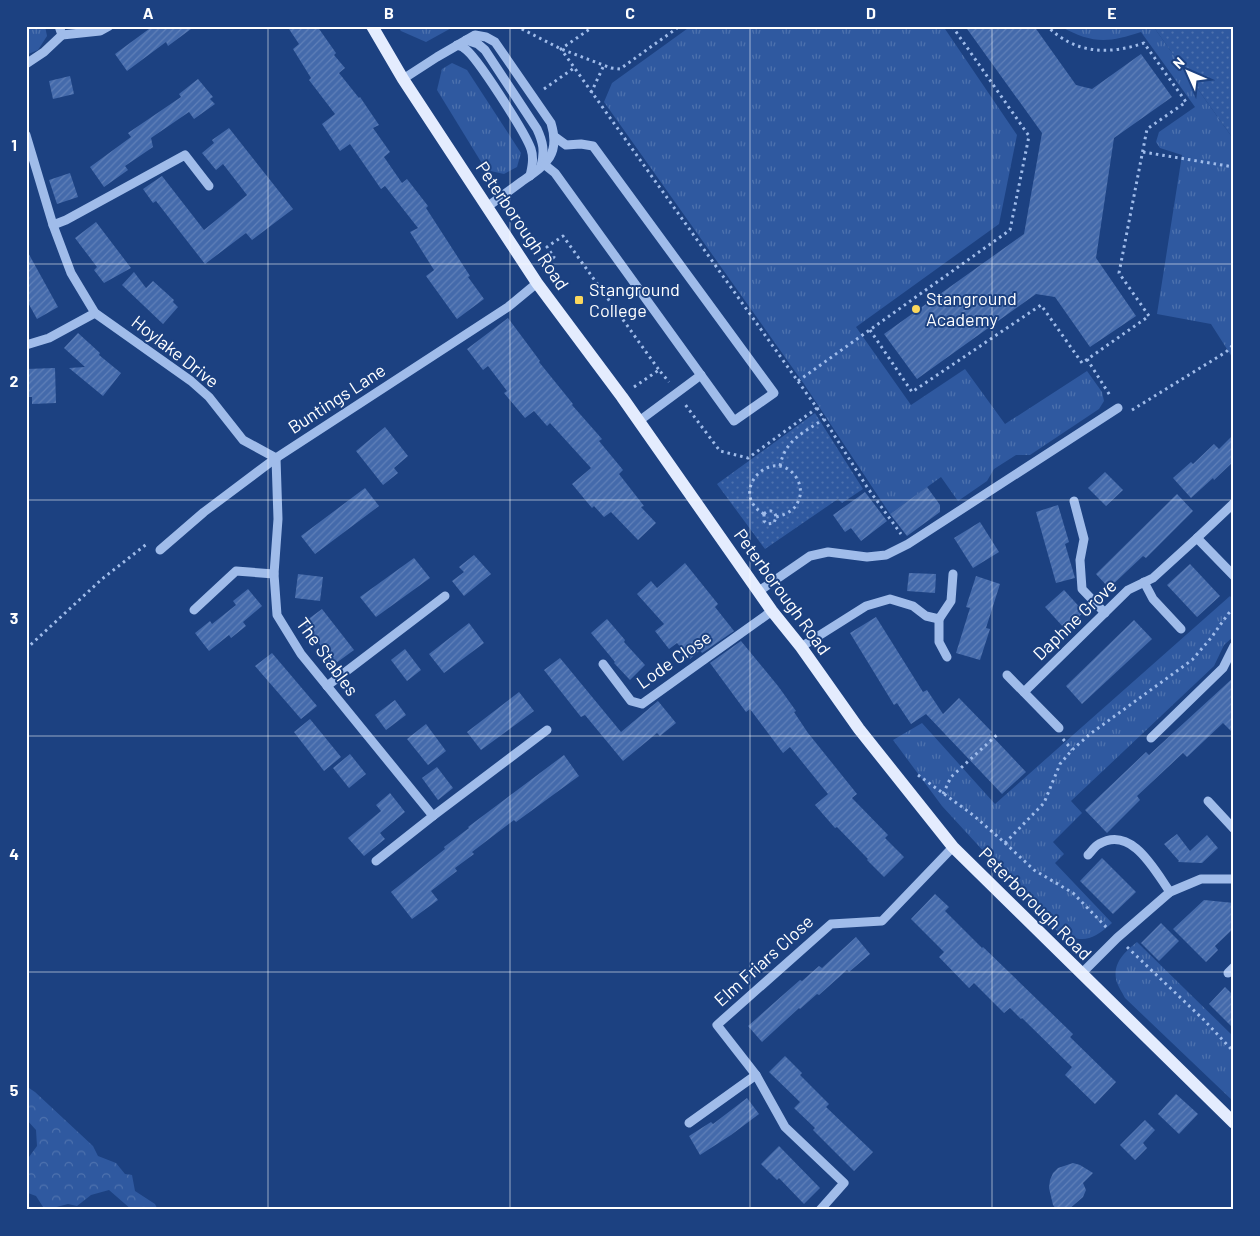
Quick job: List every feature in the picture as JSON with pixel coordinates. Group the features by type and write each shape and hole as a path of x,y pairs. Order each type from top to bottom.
{"main road":[{"name":"Peterborough Road","path":"372,26 403,79 534,279 639,421 772,611 801,647 858,728 952,847 1234,1122"}],"street":[{"path":"26,64 44,52 61,30 100,31 108,26"},
{"path":"403,79 466,40 477,31 495,42 551,123 555,137 553,152 542,167 487,207"},
{"path":"466,40 478,44 485,50 537,129 543,142 542,167"},
{"path":"457,45 464,48 480,66 525,137 532,150 533,163 530,176"},
{"name":"Hoylake Drive","path":"26,135 29,152 71,272 96,313 197,386 209,397 242,440 276,458"},
{"path":"542,167 555,173 734,421 774,394 593,146 581,144 566,145 555,137"},
{"path":"53,225 66,220 185,155 209,186"},
{"name":"Buntings Lane","path":"160,550 204,512 276,458 508,307 534,279"},
{"path":"26,345 49,338 96,313"},
{"path":"639,421 701,375"},
{"path":"758,591 810,556 828,552 866,557 886,555 908,544 1118,408"},
{"name":"The Stables","path":"276,458 278,519 274,574 277,615 301,654 433,816"},
{"path":"1074,501 1084,539 1080,560 1082,589 1105,613"},
{"name":"Daphne Grove","path":"1024,692 1128,590 1153,578 1234,503"},
{"path":"1197,538 1234,576"},
{"path":"194,610 236,571 274,574"},
{"path":"947,657 938,642 939,619 951,601 953,574"},
{"path":"1144,582 1153,599 1181,629"},
{"path":"327,686 445,596"},
{"path":"801,647 866,606 890,599 913,606 926,616 939,619"},
{"name":"Lode Close","path":"603,664 631,701 642,704 772,611"},
{"path":"1151,738 1223,668 1234,646"},
{"path":"1007,674 1059,728"},
{"path":"376,861 548,730"},
{"path":"1208,801 1234,830"},
{"path":"1088,855 1099,844 1113,840 1126,841 1137,848 1170,892"},
{"name":"Elm Friars Close","path":"820,1210 844,1183 785,1128 756,1075 717,1025 831,924 882,921 952,847"},
{"path":"1081,974 1117,938 1170,892 1201,880 1234,879"},
{"path":"689,1123 756,1075"}],"path":[{"path":"516,26 561,50 611,68 620,69 680,26"},
{"path":"561,50 594,26"},
{"path":"798,381 1010,230 1029,136 952,26"},
{"path":"870,330 912,392 1041,305 1082,363 1149,316 1119,273 1148,129 1186,102 1144,44 1127,49 1100,51 1072,45 1047,26"},
{"path":"591,92 604,65"},
{"path":"533,97 574,68"},
{"path":"1143,152 1234,167"},
{"path":"534,279 554,257 547,247 563,236 659,370"},
{"path":"1087,359 1118,408 1126,413 1226,352 1234,344"},
{"path":"817,408 867,487 908,544"},
{"path":"780,466 786,448 791,441 824,419"},
{"path":"764,514 754,505 750,497 750,488 758,472 765,468 780,466 795,475 801,490 800,498 791,511 776,517"},
{"path":"767,511 775,513 774,523 768,524 763,519 764,514 767,511"},
{"path":"26,649 102,579 156,537"},
{"path":"916,774 973,815 1006,843 1044,803 1060,764 1072,750 1090,734 1192,660 1234,608"},
{"path":"943,794 950,778 999,734"}],"green space":[{"path":"29,26 45,26 47,36 38,50 26,55 26,30"},
{"path":"398,26 455,26 426,42 401,31"},
{"path":"691,26 943,26 1017,135 999,224 856,327 911,405 965,369 1005,424 1087,371 1102,392 1104,401 1099,409 1030,455 1016,455 994,469 987,481 958,501 941,477 890,514 804,384 604,102 612,83"},
{"path":"1060,26 1153,26 1234,140 1234,360 1211,324 1157,314 1182,155 1160,148 1156,142 1159,132 1195,107 1141,32 1109,40 1100,40 1082,36"},
{"path":"1153,26 1234,26 1234,140"},
{"path":"452,63 467,70 521,153 517,167 504,174 486,170 437,90 442,69"},
{"path":"815,413 863,489 842,503 838,499 765,549 717,484"},
{"path":"1230,596 1234,601 1234,636 1224,645 1214,666 1071,801 1082,813 1053,842 1064,854 1055,863 1112,923 1098,934 1086,939 1072,937 1056,930 942,806 893,740 922,723 995,804"},
{"path":"1137,942 1234,1037 1234,1102 1125,998 1118,986 1116,967 1125,953"},
{"path":"26,1086 35,1092 93,1146 98,1156 116,1163 125,1174 132,1175 135,1191 155,1204 158,1210 132,1210 109,1190 91,1195 77,1206 68,1204 45,1210 36,1196 28,1193 26,1189 26,1161 37,1146 36,1130 26,1119"}],"building":[{"path":"153,26 195,26 168,46 166,42 127,71 115,54"},
{"path":"287,26 317,26 336,53 334,55 345,68 339,73 360,97 379,125 373,128 390,152 384,157 402,183 407,179 428,206 426,208 470,276 468,277 484,299 457,319 426,276 434,270 410,232 418,228 385,186 381,189 350,144 340,151 322,124 335,114 309,80 311,78 293,49 299,44"},
{"path":"965,26 1034,26 1076,85 1092,89 1141,54 1172,97 1114,138 1096,258 1136,316 1090,347 1055,297 1036,294 917,379 884,334 1024,234 1042,133"},
{"path":"70,76 74,94 53,99 49,81"},
{"path":"198,79 213,97 210,99 215,104 194,119 189,112 151,138 153,147 125,166 128,170 104,187 90,167 131,137 128,133 181,97 179,94"},
{"path":"229,128 293,209 252,240 246,233 205,264 156,201 153,203 143,189 162,176 204,230 247,195 223,164 216,170 202,153 214,143 212,140"},
{"path":"70,173 78,197 57,204 49,180"},
{"path":"96,222 131,268 104,283 94,270 97,267 75,238"},
{"path":"26,249 58,307 37,319 26,299"},
{"path":"134,272 146,288 153,281 174,300 173,302 178,307 163,324 122,285"},
{"path":"508,318 572,405 602,439 599,441 623,470 619,474 644,506 641,507 656,523 638,540 611,512 604,517 594,506 592,508 572,484 591,468 550,423 547,426 534,411 525,418 504,393 507,391 488,366 483,370 467,349"},
{"path":"78,333 100,353 99,355 121,373 103,396 69,368 85,367 64,348"},
{"path":"55,368 56,403 32,404 32,397 26,397 26,369"},
{"path":"385,427 408,456 394,468 398,473 383,485 356,451"},
{"path":"1234,434 1234,461 1191,498 1173,478 1191,462 1193,464 1214,444 1219,449"},
{"path":"1105,472 1123,490 1106,506 1088,488"},
{"path":"927,487 940,505 940,512 907,536 890,514"},
{"path":"365,488 379,506 315,554 301,536"},
{"path":"865,492 887,521 861,541 851,528 845,532 833,515"},
{"path":"1177,494 1193,511 1146,558 1143,556 1109,588 1096,574"},
{"path":"1058,505 1069,542 1065,544 1075,578 1056,583 1036,512"},
{"path":"980,522 999,552 973,568 954,538"},
{"path":"474,555 491,574 464,596 452,581 464,572 459,567"},
{"path":"414,558 430,578 376,617 360,597"},
{"path":"685,563 718,604 715,607 734,631 702,653 700,650 690,659 677,643 669,649 655,631 664,624 637,594 651,581 657,588"},
{"path":"1190,564 1220,596 1197,617 1167,585"},
{"path":"909,573 936,574 935,593 907,591"},
{"path":"298,574 323,577 320,601 295,598"},
{"path":"976,576 1000,584 986,628 990,629 980,660 956,653 970,608 966,607"},
{"path":"248,589 262,606 243,622 246,626 231,638 229,635 209,651 195,633 210,621 212,624 236,605 233,601"},
{"path":"1064,590 1084,612 1065,629 1045,607"},
{"path":"322,609 354,650 332,666 322,653 325,651 303,623"},
{"path":"876,617 923,692 927,690 943,714 959,698 992,732 990,734 1026,772 1002,794 926,714 911,724 897,703 894,705 850,633"},
{"path":"607,619 625,640 624,642 645,665 630,680 591,633"},
{"path":"1134,620 1152,639 1082,704 1066,686"},
{"path":"469,623 484,643 444,673 429,654"},
{"path":"741,641 778,686 796,711 794,712 808,733 857,794 852,798 888,835 885,838 904,857 884,877 815,805 828,794 790,747 783,753 750,709 746,712 710,663"},
{"path":"405,649 421,670 407,681 391,660"},
{"path":"272,653 317,706 301,719 255,666"},
{"path":"560,658 621,732 658,701 676,723 660,736 657,733 623,761 585,715 581,717 544,670"},
{"path":"1234,677 1234,734 1223,723 1187,757 1183,753 1137,796 1140,800 1107,833 1085,810 1146,752 1149,755"},
{"path":"519,692 534,711 481,750 467,732"},
{"path":"395,700 406,715 386,730 375,715"},
{"path":"310,719 341,757 324,771 294,732"},
{"path":"426,724 446,751 428,765 407,739"},
{"path":"350,754 366,774 349,788 333,768"},
{"path":"564,755 579,776 516,822 514,820 472,852 474,854 455,868 457,871 431,891 438,900 412,919 391,892 445,849 444,847 468,827"},
{"path":"437,767 453,788 438,800 422,778"},
{"path":"390,793 405,812 380,833 385,839 364,856 348,838 381,811 376,805"},
{"path":"1177,834 1190,851 1207,835 1218,848 1202,863 1178,862 1164,844"},
{"path":"1102,858 1136,892 1113,914 1080,881"},
{"path":"935,894 949,907 945,911 1073,1034 1070,1037 1116,1082 1095,1104 1065,1075 1072,1067 1022,1018 1010,1008 1004,1013 974,983 969,988 939,957 944,952 911,919"},
{"path":"1204,900 1234,903 1234,928 1215,946 1218,950 1206,962 1173,929"},
{"path":"1161,923 1179,941 1159,961 1141,943"},
{"path":"856,937 870,954 849,972 847,970 819,995 817,994 799,1008 762,1042 748,1026 800,980 802,981 819,966 822,968"},
{"path":"1225,987 1234,996 1234,1029 1209,1004"},
{"path":"785,1056 802,1073 800,1075 829,1104 826,1107 873,1152 854,1171 794,1108 800,1102 769,1072"},
{"path":"1176,1094 1198,1114 1179,1134 1158,1114"},
{"path":"747,1098 759,1114 700,1155 689,1136 711,1122 713,1124"},
{"path":"1145,1120 1155,1130 1143,1143 1147,1148 1135,1160 1120,1145"},
{"path":"779,1146 820,1188 804,1204 779,1178 777,1180 761,1164"},
{"path":"1073,1163 1093,1173 1083,1183 1086,1190 1083,1197 1068,1210 1057,1210 1053,1205 1049,1188 1050,1180 1058,1168"}],"place":[{"name":"Stanground College","path":"579,300"},
{"name":"Stanground Academy","path":"916,309"}]}
